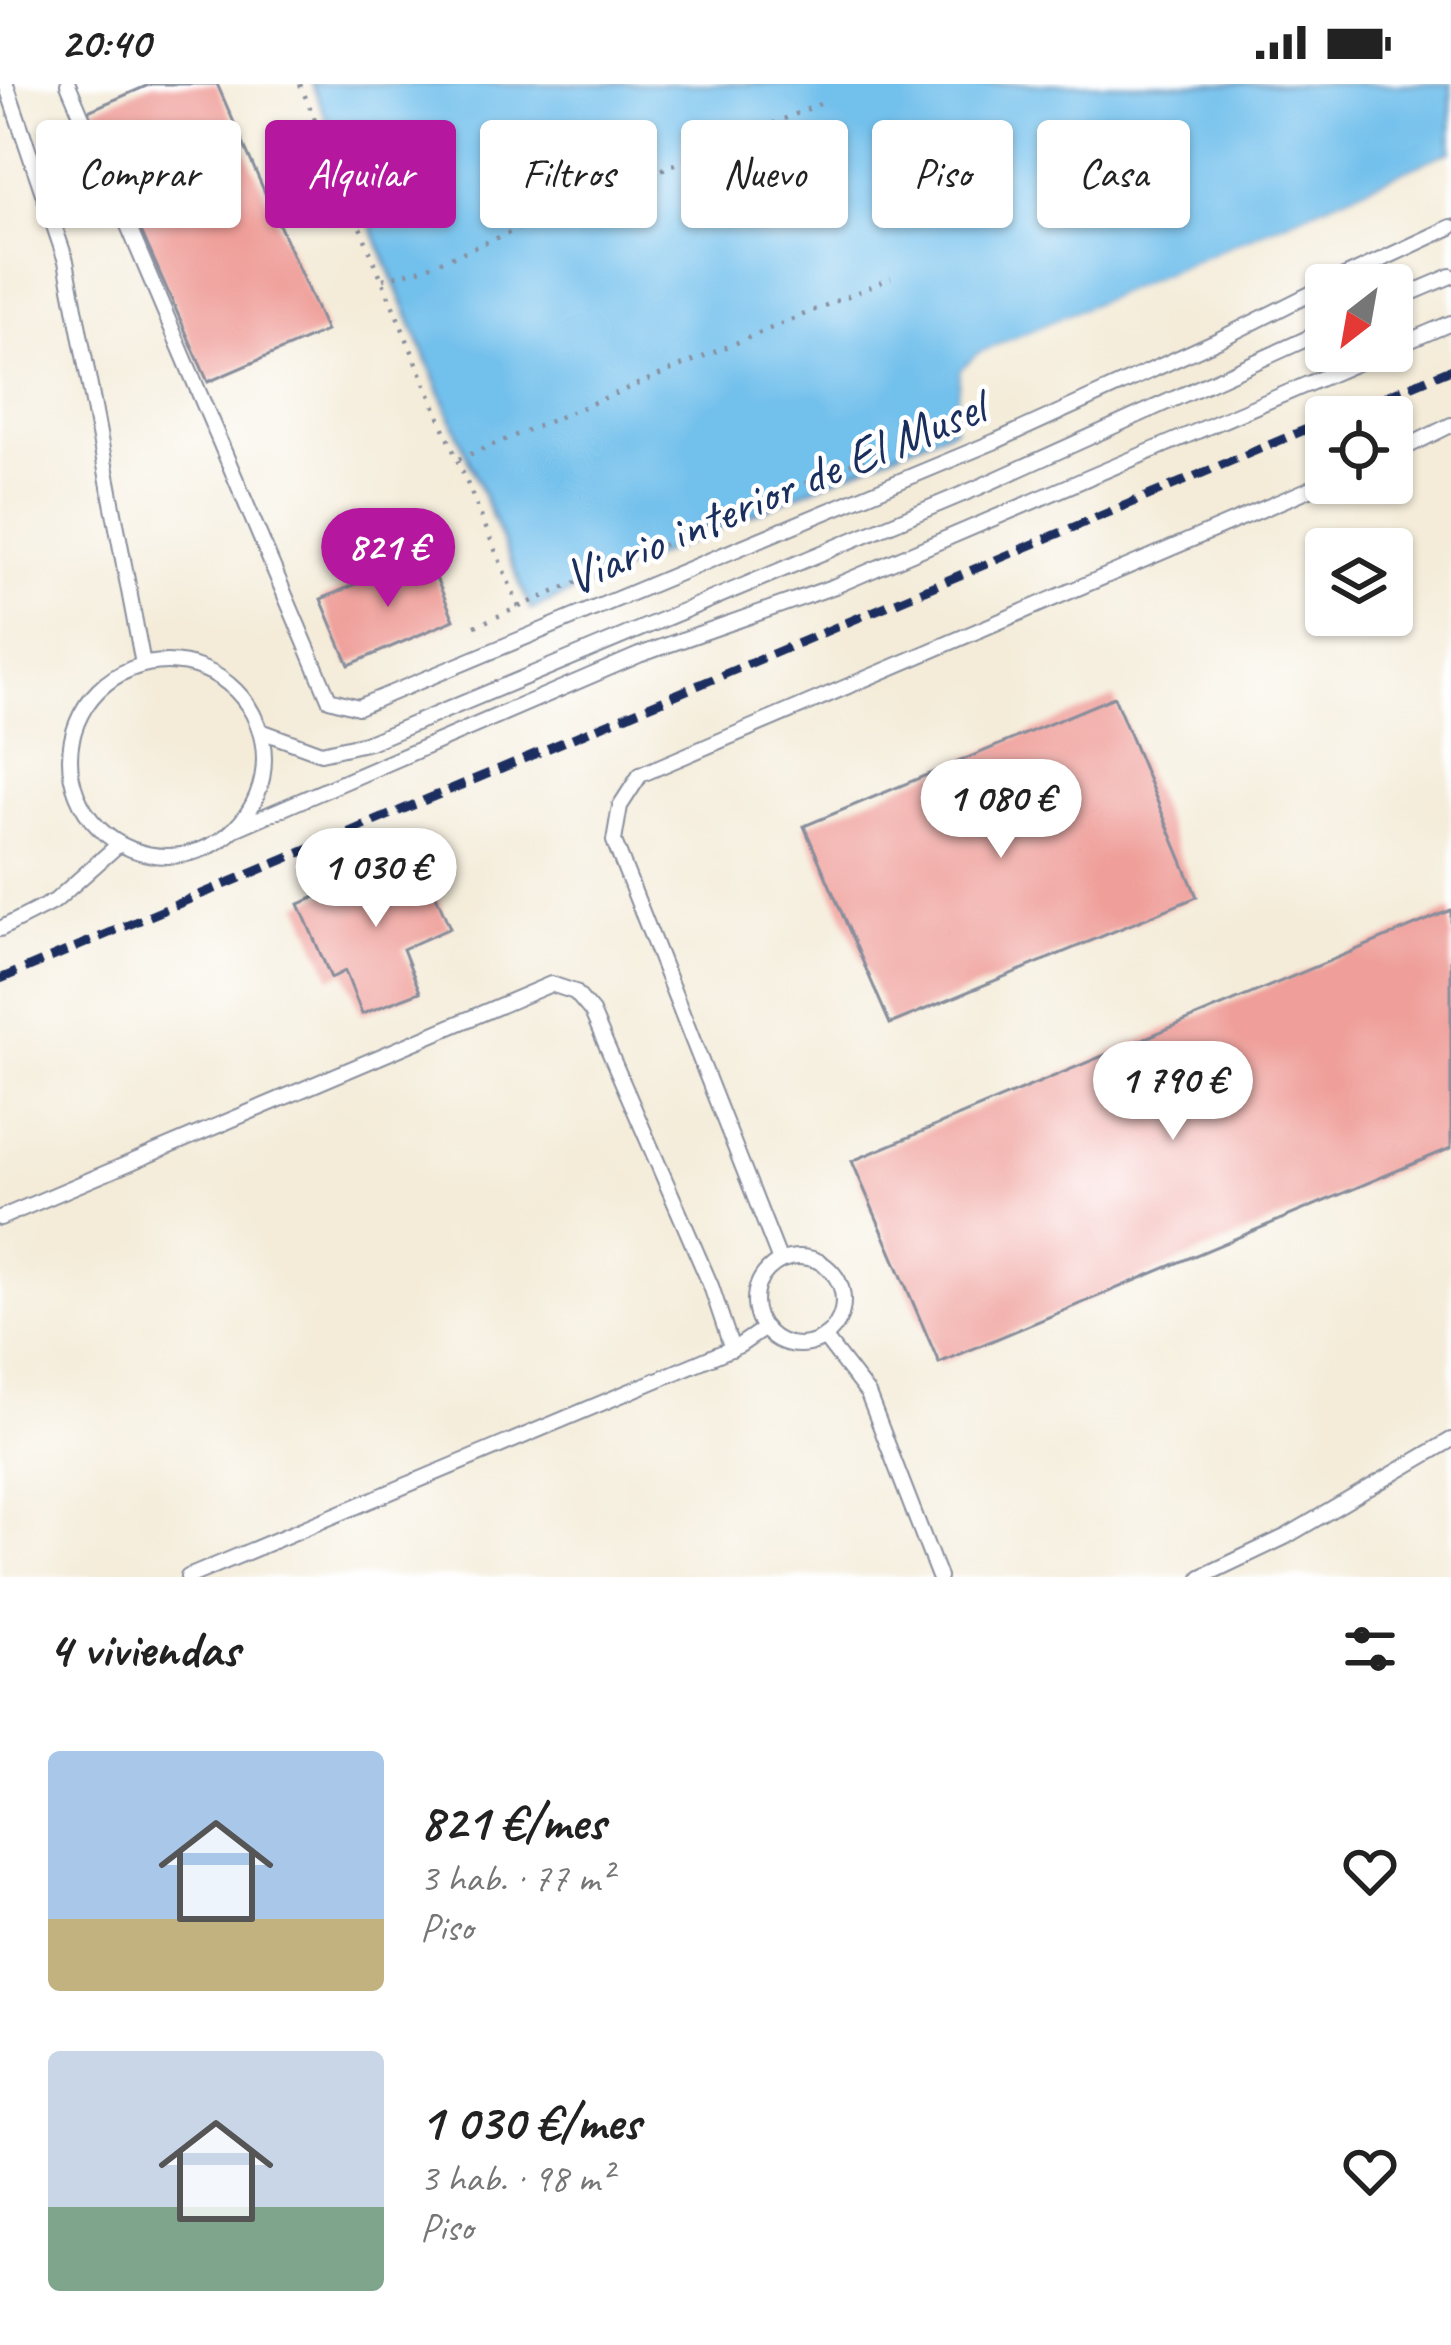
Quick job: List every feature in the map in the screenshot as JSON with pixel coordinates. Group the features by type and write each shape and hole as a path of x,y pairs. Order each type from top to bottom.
{"lane":[{"path":"6,84 65,261 143,664"},
{"name":"Viario interior de El Musel","path":"68,84 329,699 358,707 996,441 1305,296"},
{"name":"Viario interior de El Musel","path":"1371,264 1451,227"},
{"path":"1413,292 1451,275"},
{"name":"Viario interior de El Musel","path":"1413,339 1451,323"},
{"name":"Viario interior de El Musel","path":"261,730 322,753 370,742 977,488 1305,340"},
{"name":"Viario interior de El Musel","path":"119,844 149,855 181,856 212,846 237,828 639,656 835,586 1336,372"},
{"path":"1413,444 1451,425"},
{"path":"780,1261 614,841 620,806 640,775 1305,491"},
{"path":"0,929 55,901 119,844 94,823 76,795 69,762 73,730 88,700 113,677 143,664 173,661 202,668 228,682 248,704 261,730 265,756 253,807 237,828"},
{"path":"0,1218 551,984 575,992 592,1012 711,1286 732,1349"},
{"path":"794,1257 822,1263 840,1286 841,1314 824,1337 796,1345 765,1328 755,1309 755,1294 759,1281 780,1261 794,1257"},
{"path":"188,1577 732,1349 765,1328"},
{"path":"824,1337 868,1394 939,1577"},
{"path":"1201,1577 1285,1537 1451,1440"}],"path":[{"path":"300,84 518,607"},
{"path":"382,279 422,269 820,104"},
{"path":"459,460 891,278"},
{"path":"473,627 932,429"}],"water":[{"path":"312,84 1451,84 1451,152 978,354 961,370 955,427 531,610 372,228 456,228 456,120 327,120"}],"pier":[{"path":"1451,152 1451,158 981,359 966,372 962,426 955,427 961,370 978,354"}],"building":[{"path":"151,84 217,84 233,120 92,120 88,111"},
{"path":"241,138 265,193 265,228 281,228 326,331 208,382 140,228 241,228"},
{"path":"426,554 454,620 349,665 321,599"},
{"path":"1114,697 1197,897 890,1024 804,826"},
{"path":"418,854 450,928 403,949 420,992 362,1014 345,971 331,978 299,904"},
{"path":"1451,910 1451,1148 939,1363 852,1161"}],"railway":[{"path":"1386,396 1451,369"},
{"path":"0,979 1305,430"}]}
